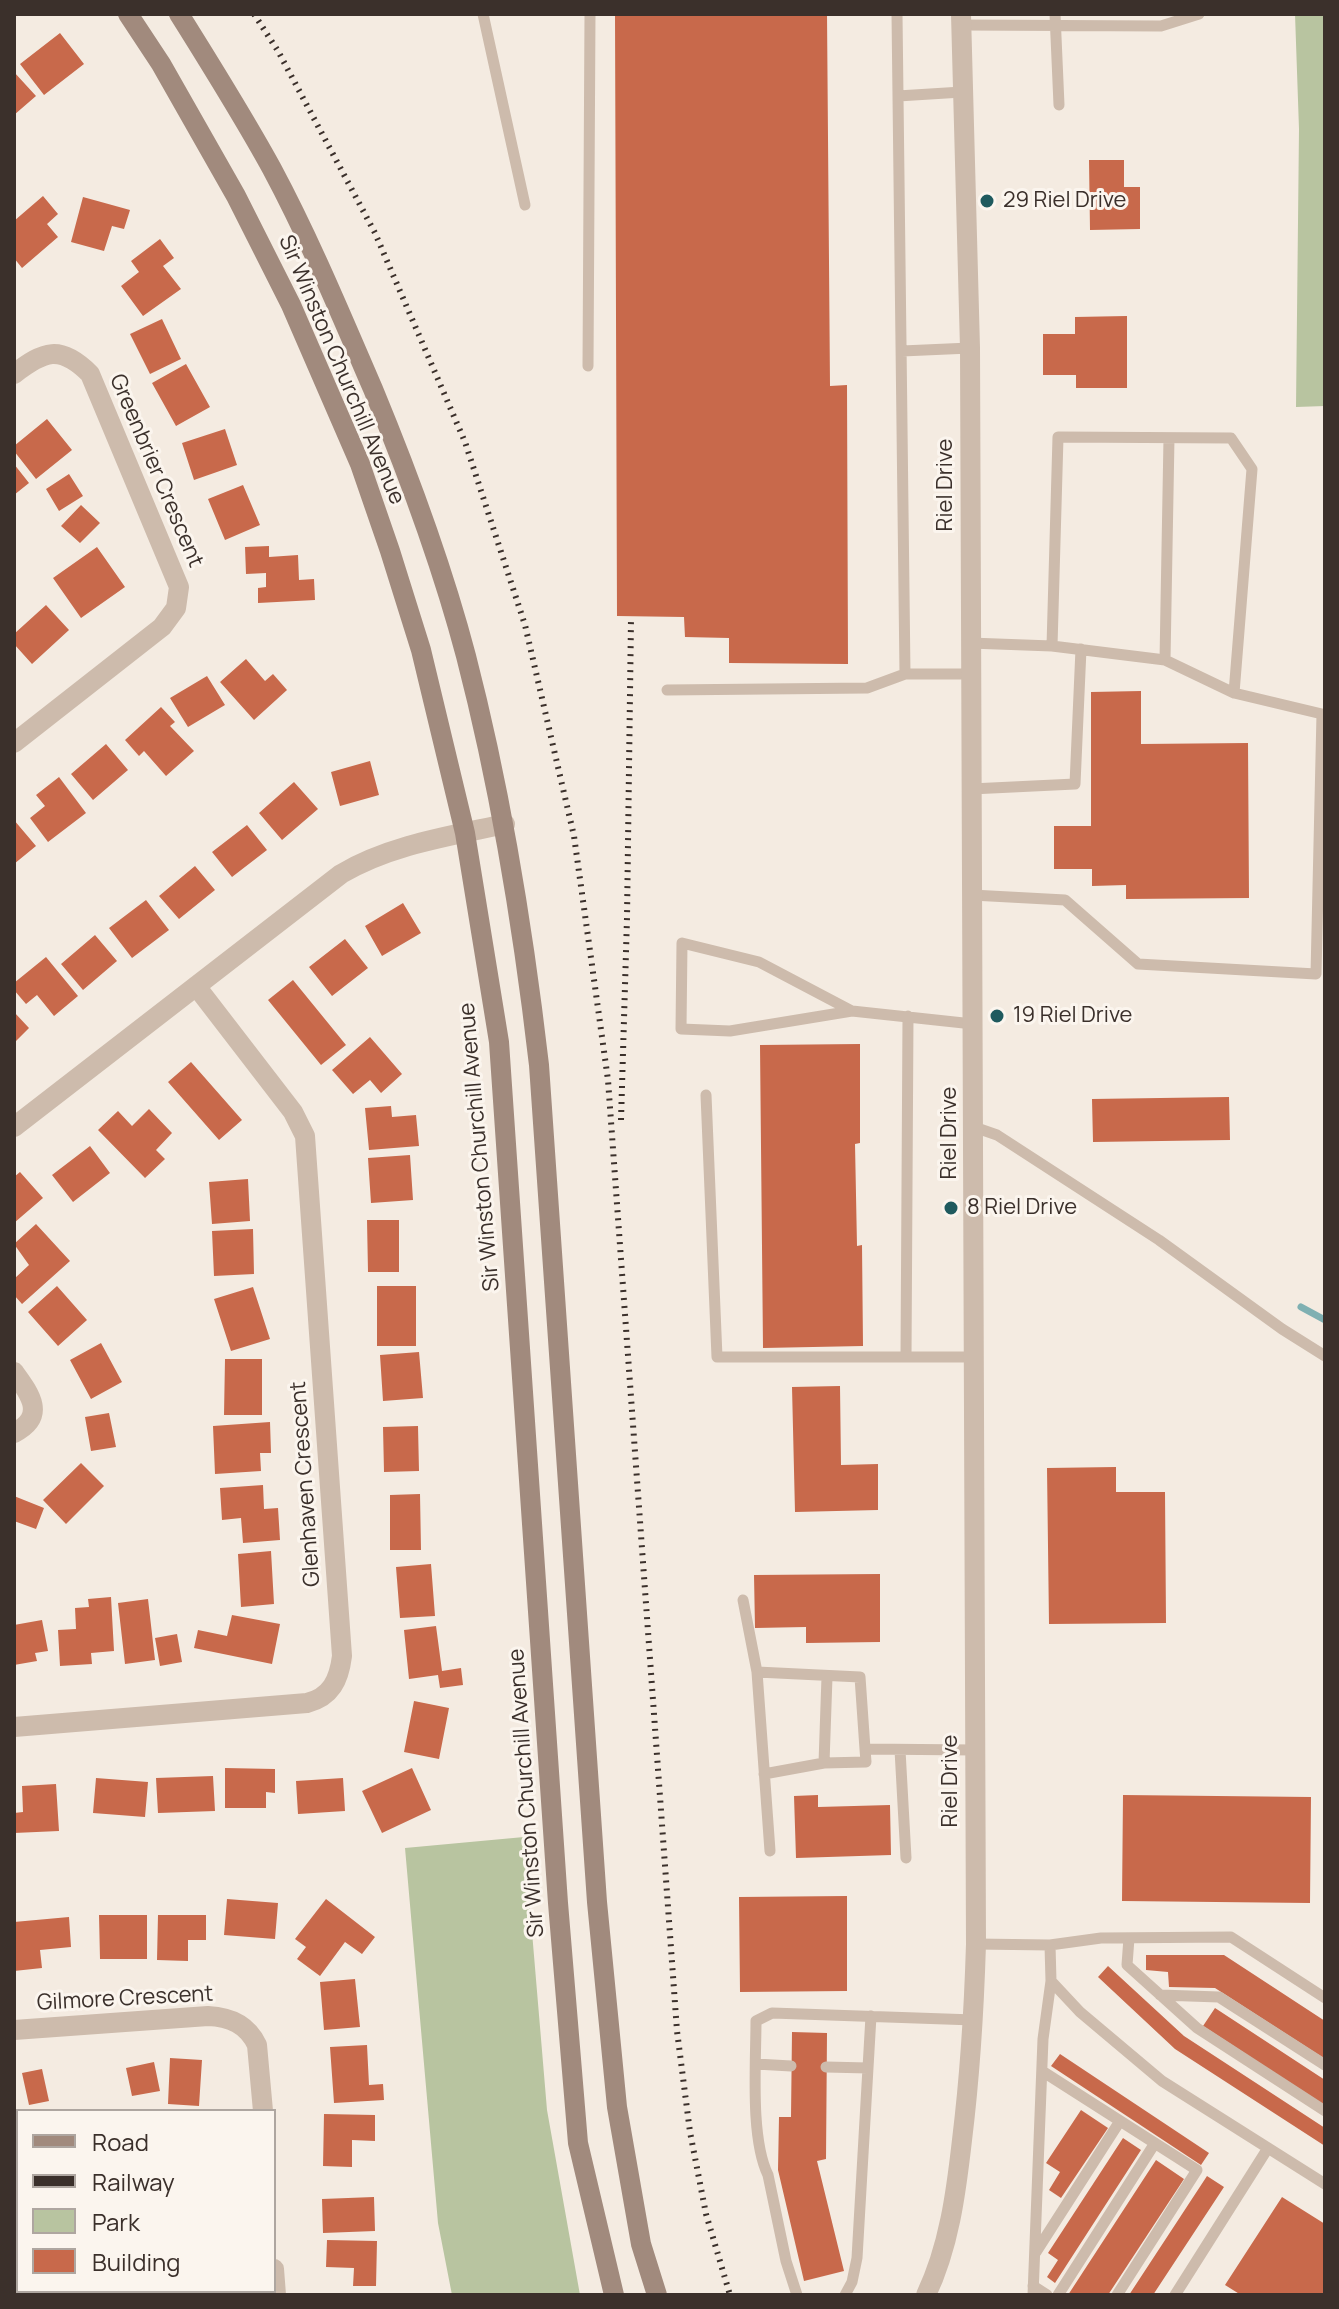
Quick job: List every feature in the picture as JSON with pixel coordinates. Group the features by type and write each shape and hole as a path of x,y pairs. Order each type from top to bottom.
{"main road":[{"name":"Sir Winston Churchill Avenue","path":"128,14 161,64 250,223 291,305 360,464 421,650 465,833 499,1042 557,1887 578,2143 614,2295"},
{"name":"Sir Winston Churchill Avenue","path":"179,14 273,170 328,283 397,447 430,535 465,652 505,824 539,1065 595,1886 617,2107 641,2244 657,2295"}],"street":[{"name":"Riel Drive","path":"926,2295 939,2265 952,2215 974,2020 976,1944 970,348 961,20"},
{"name":"Greenbrier Crescent","path":"14,374 34,358 56,353 72,359 90,374 179,587 176,608 162,627 14,743"},
{"path":"14,1127 325,885 356,865 398,849 505,824"},
{"name":"Glenhaven Crescent","path":"14,1727 307,1703 316,1701 332,1689 340,1670 340,1625 305,1136 293,1112 196,986"},
{"path":"14,1372 27,1389 33,1406 26,1425 14,1433"},
{"name":"Gilmore Crescent","path":"14,2030 208,2016 233,2020 252,2036 257,2045 263,2109"}],"lane":[{"path":"483,14 525,205"},
{"path":"588,366 590,14"},
{"path":"897,14 905,674"},
{"path":"961,20 1055,20 1161,26 1199,14"},
{"path":"1055,20 1059,105"},
{"path":"898,96 962,92"},
{"path":"902,351 970,348"},
{"path":"1052,646 1058,437 1231,438 1252,469 1234,693"},
{"path":"1165,660 1169,438"},
{"path":"970,643 1052,646 1165,660 1234,693 1322,714 1316,974 1138,964 1065,900 972,895"},
{"path":"971,789 1075,784 1081,649"},
{"path":"667,690 867,688 905,674 971,674"},
{"path":"852,1011 759,962 682,943 681,1029 730,1031 852,1011 973,1024"},
{"path":"906,1357 908,1016"},
{"path":"706,1095 717,1357 974,1357"},
{"path":"974,1127 997,1135 1146,1232 1325,1356"},
{"path":"743,1600 757,1672 770,1851"},
{"path":"757,1672 860,1677 866,1762 824,1763 764,1774"},
{"path":"824,1763 827,1677"},
{"path":"865,1749 975,1750"},
{"path":"900,1750 906,1858"},
{"path":"976,1944 1050,1945 1101,1938 1231,1937 1325,1998"},
{"path":"1129,1938 1127,1965 1197,2028 1325,2111"},
{"path":"1047,2295 1033,2290 1042,2071 1051,1981 1050,1945"},
{"path":"1051,1981 1080,2012 1162,2081 1325,2184"},
{"path":"1160,1995 1219,1997 1325,2065"},
{"path":"797,2295 763,2163 757,2116 756,2021 772,2013 974,2020"},
{"path":"845,2295 852,2282 857,2258 871,2016"},
{"path":"756,2064 791,2066"},
{"path":"826,2067 868,2068"},
{"path":"1042,2071 1197,2170 1117,2295"},
{"path":"1034,2255 1120,2121"},
{"path":"1058,2295 1155,2143"},
{"path":"1175,2295 1268,2148"}],"green space":[{"path":"1295,14 1325,14 1325,406 1296,407 1299,129"},
{"path":"524,1837 547,2110 580,2295 452,2295 438,2223 405,1848"}],"building":[{"path":"615,14 827,14 830,386 847,385 848,664 729,663 729,638 685,637 684,617 617,616"},
{"path":"60,33 84,64 44,95 20,64"},
{"path":"14,72 36,96 14,115"},
{"path":"1089,160 1124,160 1124,187 1140,187 1140,229 1090,230"},
{"path":"43,196 58,214 47,224 58,237 22,268 14,258 14,221"},
{"path":"83,197 130,210 124,229 112,226 104,251 71,242"},
{"path":"160,239 174,258 163,266 181,289 143,316 121,286 139,272 131,261"},
{"path":"1127,316 1127,388 1076,388 1076,375 1043,375 1043,334 1075,334 1075,317"},
{"path":"162,319 181,359 150,374 130,334"},
{"path":"186,364 210,407 176,426 152,383"},
{"path":"47,419 72,450 36,479 14,451 14,446"},
{"path":"225,429 237,465 194,480 182,443"},
{"path":"14,464 29,483 14,495"},
{"path":"69,474 83,496 59,511 46,489"},
{"path":"243,485 260,525 225,540 208,499"},
{"path":"81,505 100,523 80,543 61,526"},
{"path":"269,546 269,557 298,555 299,580 314,579 315,600 258,603 258,588 266,587 266,573 246,574 245,547"},
{"path":"97,547 125,587 81,618 53,578"},
{"path":"46,605 69,630 32,664 14,644 14,634"},
{"path":"246,659 265,681 273,674 287,690 254,720 220,682"},
{"path":"207,676 225,705 188,727 170,698"},
{"path":"1141,691 1141,744 1248,743 1249,898 1126,899 1126,885 1092,886 1092,869 1054,869 1054,826 1091,826 1091,692"},
{"path":"161,707 175,722 170,726 194,751 166,776 144,751 139,756 125,740"},
{"path":"106,744 128,770 93,800 71,774"},
{"path":"370,761 379,795 340,806 331,772"},
{"path":"59,777 86,813 48,842 30,818 45,806 36,795"},
{"path":"294,782 318,809 282,840 259,813"},
{"path":"14,820 36,846 14,864"},
{"path":"247,825 267,850 232,877 212,852"},
{"path":"195,866 215,890 179,919 159,896"},
{"path":"146,900 169,930 132,958 109,928"},
{"path":"403,903 421,933 382,956 365,926"},
{"path":"95,935 117,961 83,990 61,964"},
{"path":"345,939 368,968 332,996 309,967"},
{"path":"46,957 78,996 54,1016 37,995 26,1004 14,990 14,983"},
{"path":"293,980 346,1045 321,1065 268,1000"},
{"path":"14,1012 29,1028 14,1043"},
{"path":"370,1037 402,1074 381,1093 370,1080 353,1094 332,1070"},
{"path":"860,1044 860,1143 855,1144 857,1246 862,1245 863,1346 763,1348 760,1045"},
{"path":"191,1062 242,1120 219,1140 168,1082"},
{"path":"1229,1097 1230,1140 1093,1142 1092,1099"},
{"path":"391,1106 392,1117 416,1115 419,1146 369,1150 365,1108"},
{"path":"149,1109 172,1133 156,1150 165,1159 145,1178 98,1130 118,1111 132,1126"},
{"path":"90,1146 110,1173 73,1202 52,1175"},
{"path":"410,1155 413,1200 371,1203 368,1158"},
{"path":"20,1172 43,1198 14,1223 14,1177"},
{"path":"248,1179 250,1221 212,1224 209,1182"},
{"path":"367,1220 399,1220 399,1272 368,1272"},
{"path":"36,1224 70,1261 22,1304 14,1295 14,1279 29,1265 14,1244"},
{"path":"253,1229 254,1274 214,1276 212,1231"},
{"path":"57,1286 87,1320 58,1346 28,1312"},
{"path":"377,1286 416,1286 416,1346 377,1346"},
{"path":"253,1287 270,1339 231,1351 214,1299"},
{"path":"101,1343 122,1382 91,1399 70,1360"},
{"path":"419,1352 423,1398 383,1401 380,1355"},
{"path":"225,1359 262,1359 262,1415 224,1415"},
{"path":"840,1386 841,1465 878,1464 878,1510 795,1512 792,1387"},
{"path":"109,1413 116,1447 91,1451 85,1417"},
{"path":"270,1422 271,1453 260,1453 261,1471 215,1474 213,1426"},
{"path":"418,1426 419,1471 384,1472 383,1427"},
{"path":"81,1463 104,1486 66,1524 43,1500"},
{"path":"1116,1467 1116,1492 1165,1492 1166,1623 1049,1624 1047,1468"},
{"path":"263,1485 264,1509 278,1508 280,1540 243,1543 241,1518 222,1520 220,1488"},
{"path":"420,1494 421,1550 390,1550 390,1495"},
{"path":"14,1496 44,1508 36,1529 14,1521"},
{"path":"271,1551 274,1604 241,1607 238,1554"},
{"path":"431,1564 435,1616 400,1618 396,1567"},
{"path":"880,1574 880,1642 806,1643 806,1627 755,1628 754,1575"},
{"path":"111,1597 114,1651 91,1653 92,1664 60,1666 58,1630 76,1629 75,1608 89,1607 88,1599"},
{"path":"148,1599 155,1660 125,1664 118,1603"},
{"path":"232,1615 280,1624 272,1664 194,1648 198,1630 227,1636"},
{"path":"42,1620 48,1651 35,1653 37,1661 14,1665 14,1625"},
{"path":"436,1626 442,1671 461,1668 463,1685 440,1688 438,1675 409,1679 404,1630"},
{"path":"177,1634 182,1662 160,1666 155,1638"},
{"path":"414,1701 449,1708 439,1759 404,1752"},
{"path":"225,1768 275,1769 275,1793 266,1792 266,1808 225,1808"},
{"path":"412,1768 431,1810 382,1833 362,1791"},
{"path":"213,1776 215,1811 158,1813 156,1778"},
{"path":"96,1778 148,1782 145,1817 93,1813"},
{"path":"343,1778 345,1811 298,1814 296,1781"},
{"path":"56,1784 59,1831 14,1833 14,1813 23,1812 22,1786"},
{"path":"818,1795 818,1807 890,1805 891,1855 796,1858 794,1796"},
{"path":"1123,1795 1311,1797 1310,1903 1122,1901"},
{"path":"847,1896 847,1991 740,1992 739,1897"},
{"path":"227,1899 278,1903 275,1939 224,1935"},
{"path":"326,1899 375,1937 362,1954 345,1942 320,1976 297,1959 306,1947 295,1939"},
{"path":"99,1915 147,1915 147,1959 100,1959"},
{"path":"158,1915 206,1915 206,1940 188,1940 188,1961 157,1960"},
{"path":"69,1917 71,1947 40,1950 42,1968 14,1971 14,1922"},
{"path":"1146,1955 1224,1955 1325,2021 1325,2059 1215,1988 1169,1987 1168,1972 1146,1970"},
{"path":"1108,1966 1184,2036 1325,2128 1325,2146 1175,2049 1098,1977"},
{"path":"355,1979 360,2027 324,2030 320,1982"},
{"path":"1215,2008 1325,2080 1325,2106 1203,2026"},
{"path":"792,2032 827,2033 826,2159 817,2161 844,2271 804,2281 778,2170 779,2117 791,2117"},
{"path":"367,2045 369,2085 383,2084 384,2100 334,2103 330,2047"},
{"path":"1060,2054 1209,2153 1201,2165 1051,2066"},
{"path":"170,2058 202,2060 199,2106 168,2104"},
{"path":"154,2062 160,2091 132,2096 126,2068"},
{"path":"42,2069 49,2101 29,2105 22,2073"},
{"path":"1081,2110 1108,2128 1061,2198 1049,2190 1060,2172 1046,2163"},
{"path":"324,2114 375,2115 375,2141 352,2140 352,2167 323,2166"},
{"path":"1123,2138 1141,2150 1055,2283 1047,2277 1058,2260 1048,2253"},
{"path":"14,2141 16,2141 16,2179"},
{"path":"1156,2160 1184,2179 1108,2295 1068,2295"},
{"path":"1207,2176 1224,2187 1153,2295 1129,2295"},
{"path":"374,2197 375,2231 323,2233 322,2199"},
{"path":"1282,2197 1325,2224 1325,2295 1241,2295 1225,2285"},
{"path":"14,2201 16,2201 16,2249"},
{"path":"327,2240 377,2241 376,2286 353,2286 354,2268 326,2267"},
{"path":"14,2271 16,2293 49,2293 49,2295 14,2295"},
{"path":"178,2293 212,2293 212,2295"}],"waterway":[{"path":"1301,1307 1325,1320"}],"railway":[{"path":"254,14 278,51 375,233 465,442 525,625 574,836 608,1080 677,2031 690,2132 706,2214 730,2295"},
{"path":"621,1120 631,619"}],"place":[{"name":"29 Riel Drive","path":"987,201"},
{"name":"19 Riel Drive","path":"997,1016"},
{"name":"8 Riel Drive","path":"951,1208"}]}
